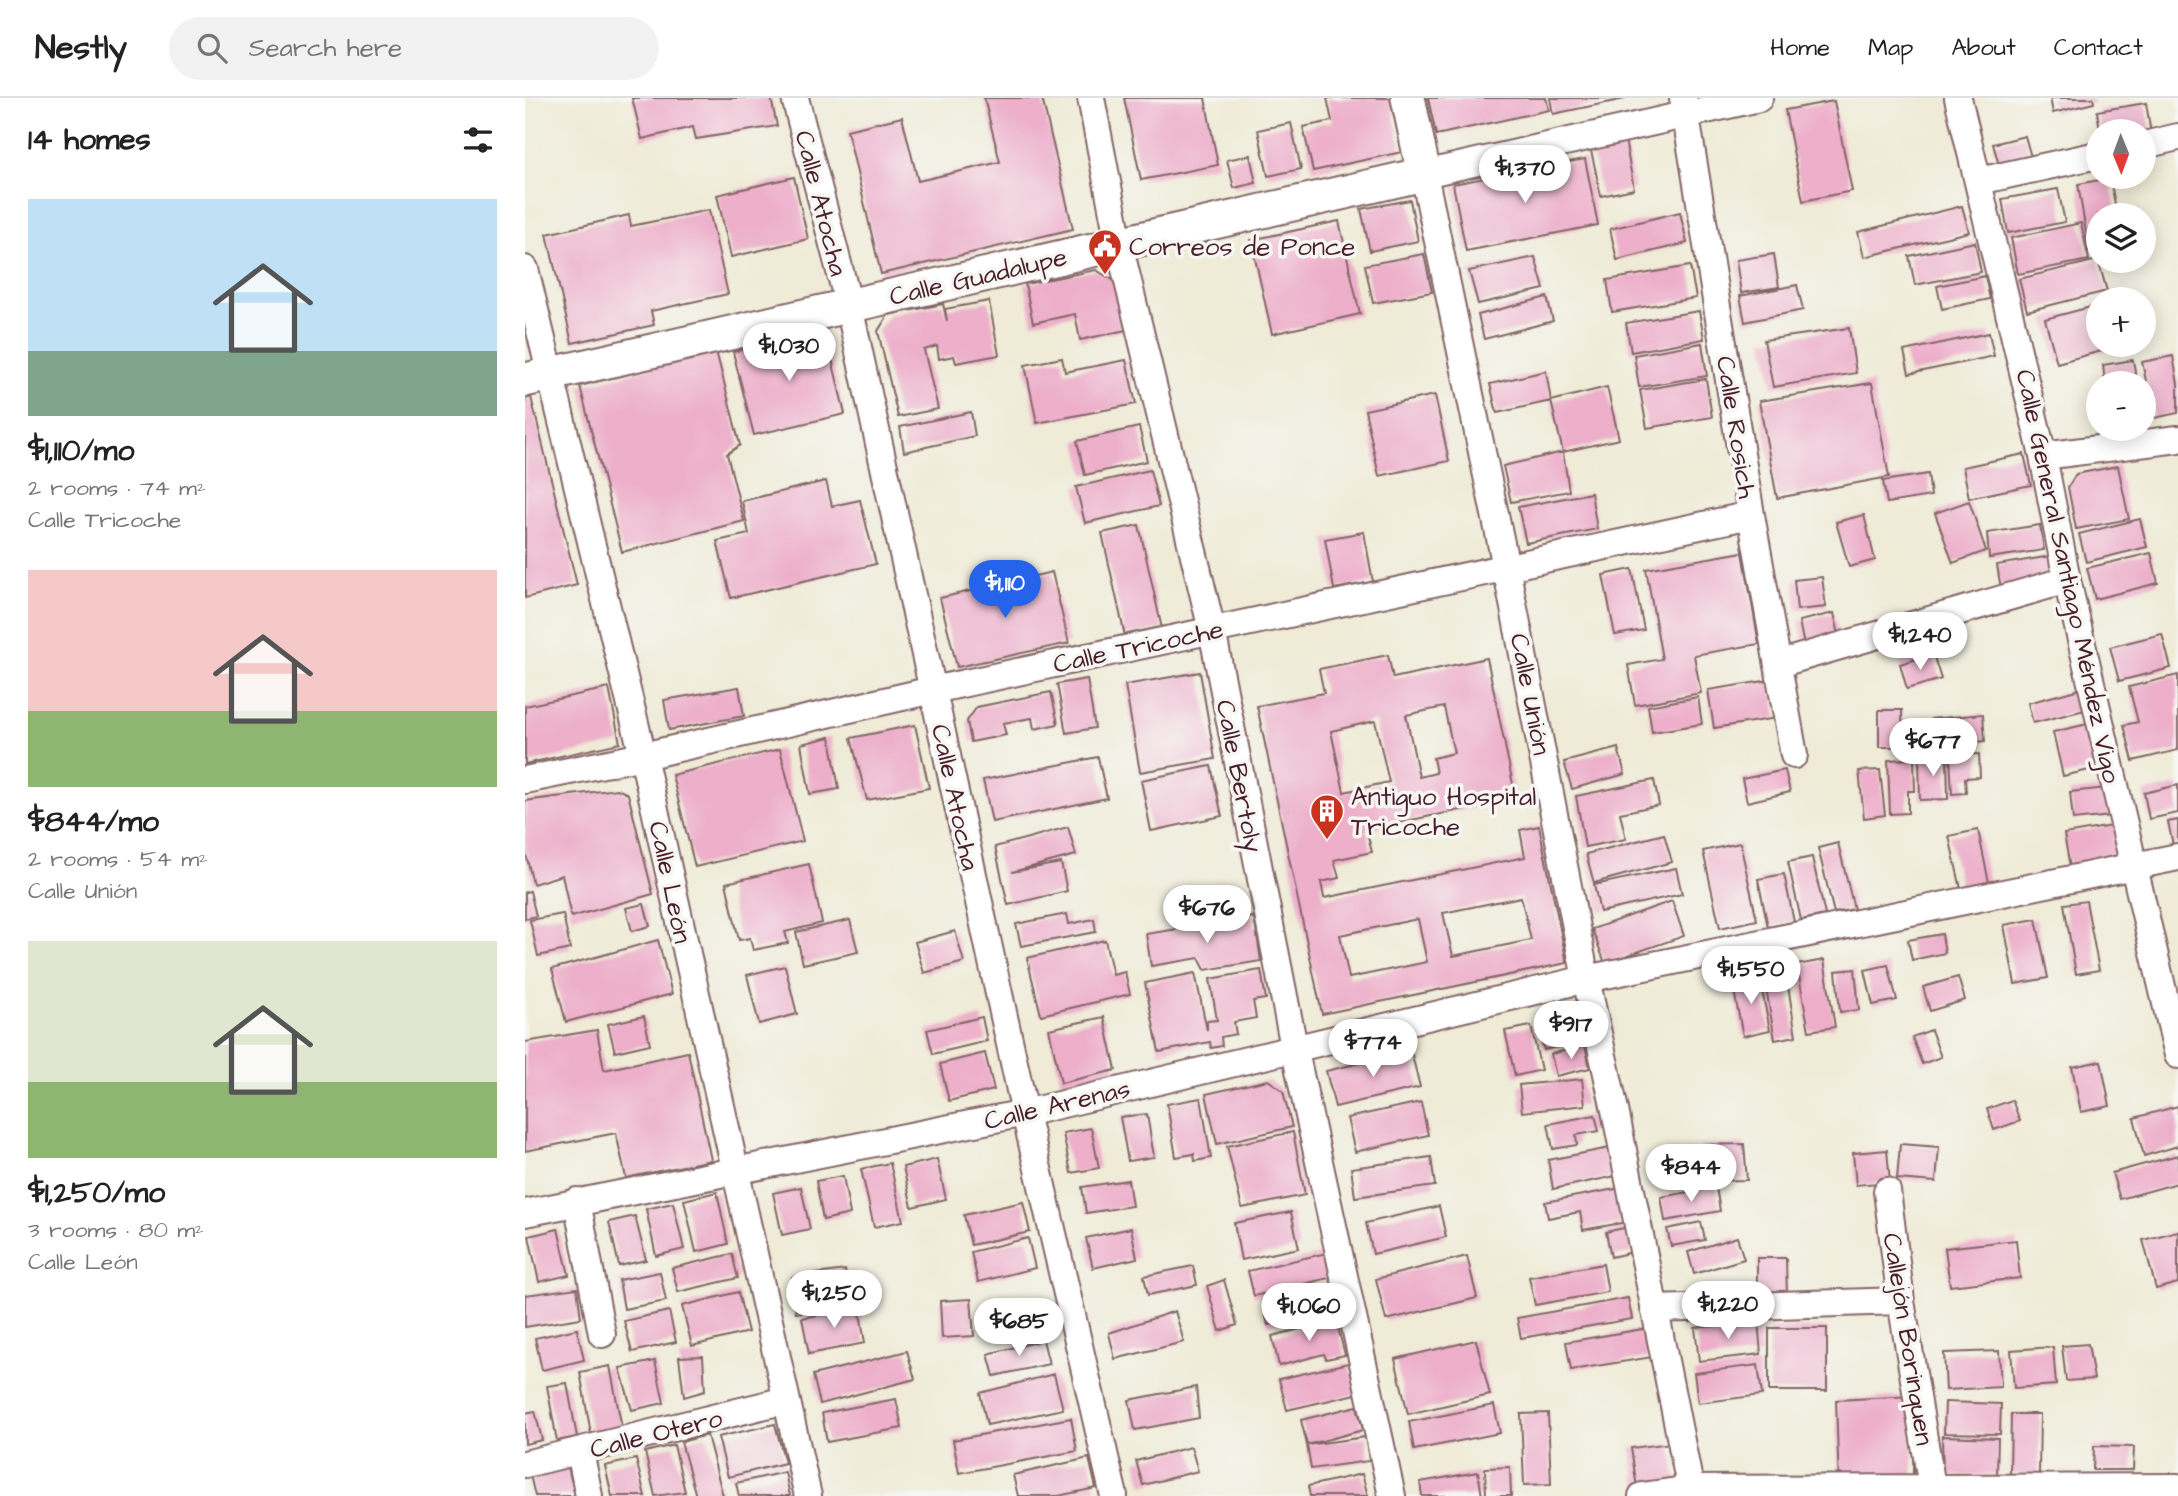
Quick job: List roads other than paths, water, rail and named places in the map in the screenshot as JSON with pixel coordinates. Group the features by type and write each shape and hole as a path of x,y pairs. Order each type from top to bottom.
{"street":[{"name":"Calle Atocha","path":"795,98 849,306 1025,1113 1114,1496"},
{"name":"Calle Bertoly","path":"1091,98 1119,244 1212,631 1294,1047 1392,1496"},
{"name":"Calle Unión","path":"1408,98 1506,567 1692,1492"},
{"name":"Calle Guadalupe","path":"538,377 1424,174 1685,106 1759,98"},
{"name":"Calle General Santiago Méndez Vigo","path":"1958,98 2043,456 2067,580 2178,1055"},
{"name":"Calle Rosich","path":"1685,106 1751,515 1794,755"},
{"path":"2156,142 2178,137"},
{"path":"1979,181 2086,158"},
{"name":"Calle León","path":"525,269 538,377 643,756 808,1496"},
{"path":"2043,456 2178,439"},
{"name":"Calle Tricoche","path":"525,780 1751,515"},
{"path":"1778,664 2067,580"},
{"name":"Calle Arenas","path":"525,1213 1025,1113 1587,979 2178,858"},
{"name":"Callejón Borinquen","path":"1887,1191 1901,1300 1933,1487"},
{"path":"577,1201 602,1334"},
{"path":"1654,1309 1901,1300"},
{"name":"Calle Otero","path":"525,1464 786,1400"},
{"path":"580,1451 589,1496"},
{"path":"1641,1496 1692,1492 1933,1487 1975,1492 2178,1487"}],"place":[{"name":"Correos de Ponce","path":"1105,276"},
{"name":"Antiguo Hospital Tricoche","path":"1327,841"}]}
